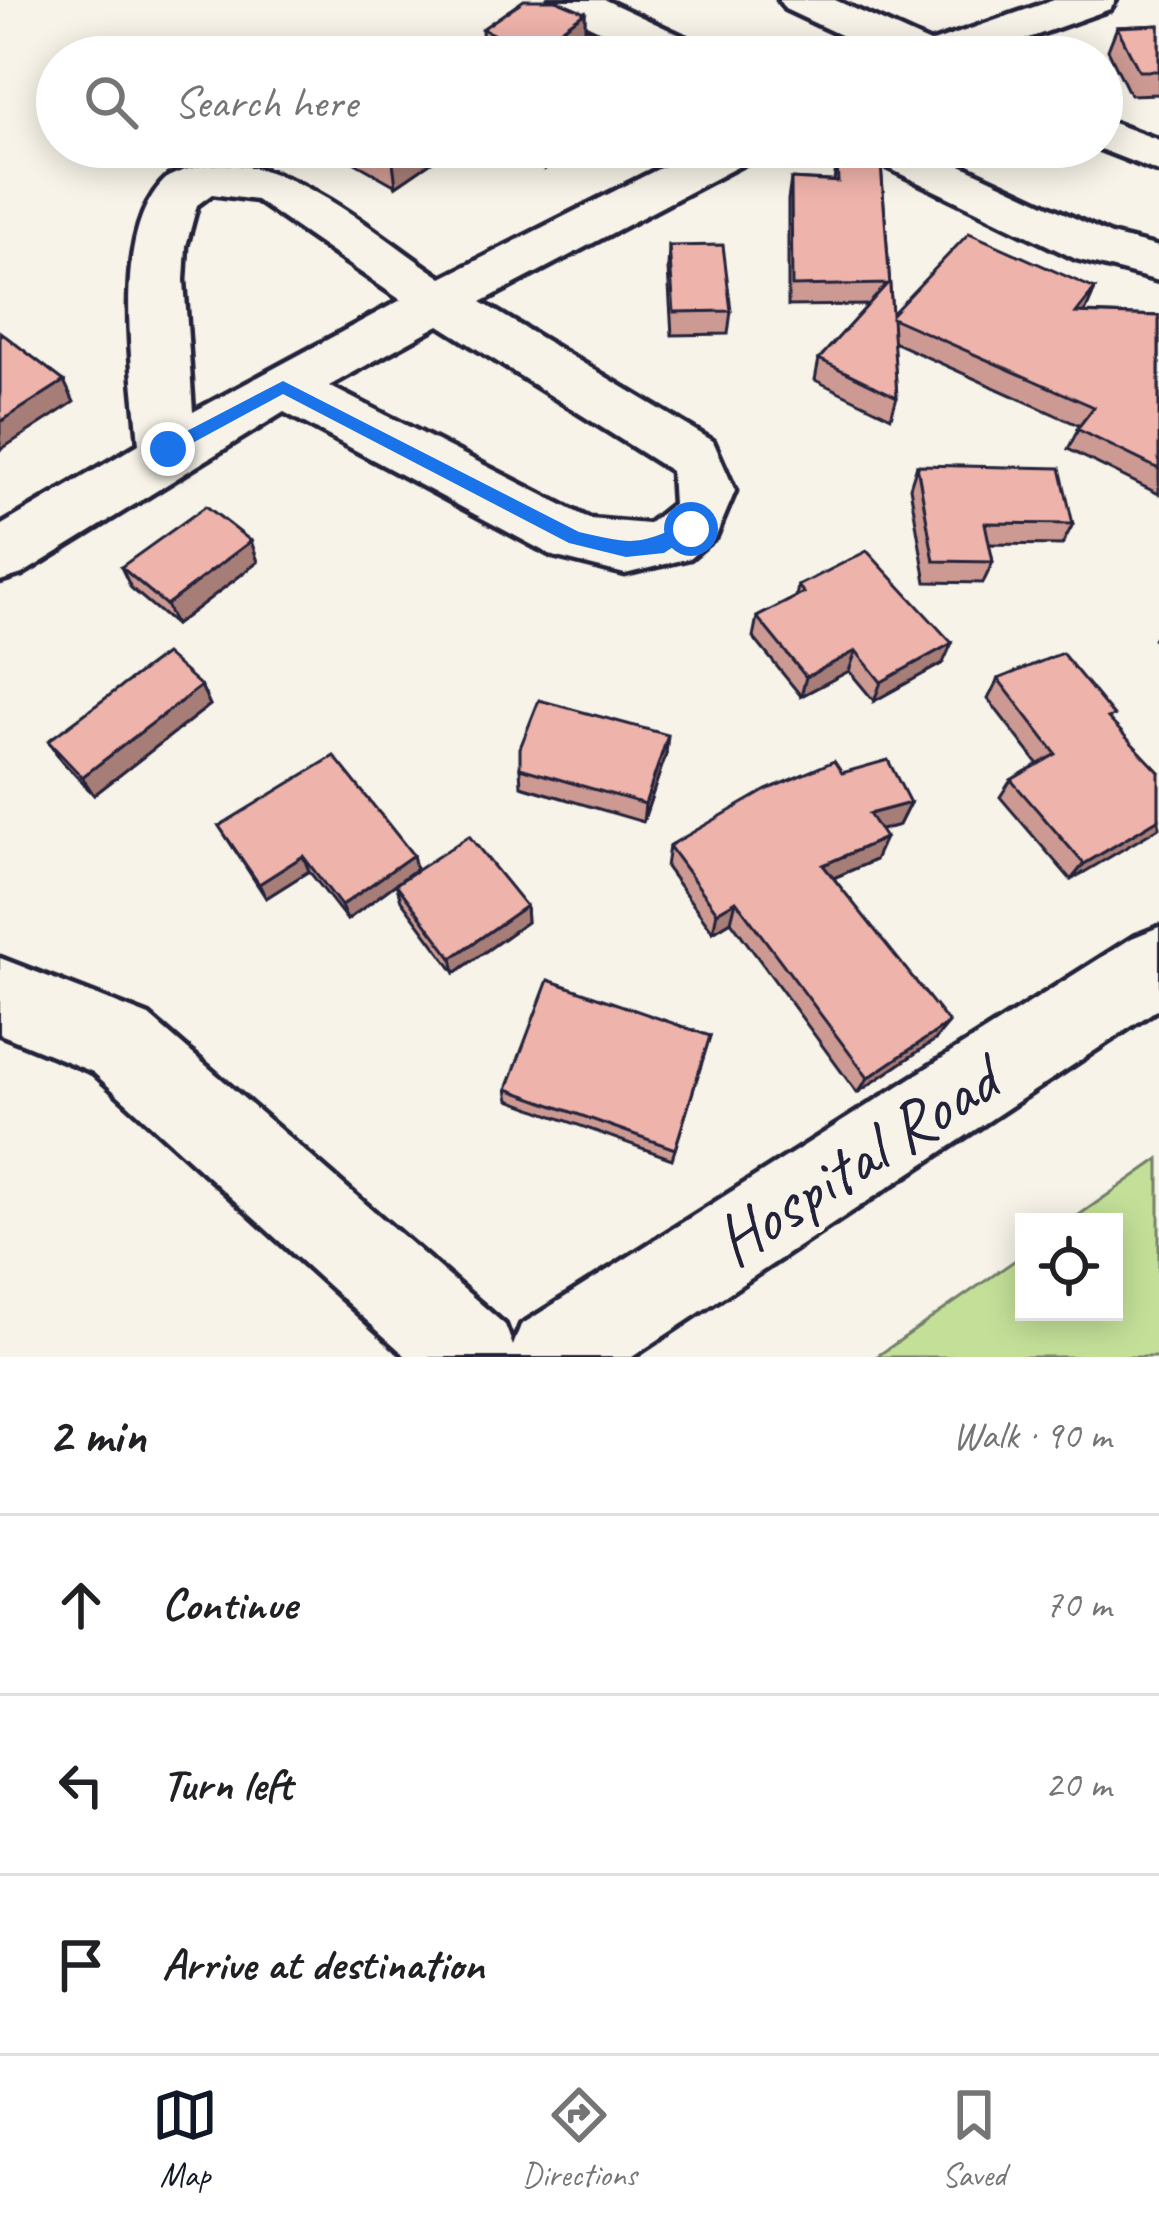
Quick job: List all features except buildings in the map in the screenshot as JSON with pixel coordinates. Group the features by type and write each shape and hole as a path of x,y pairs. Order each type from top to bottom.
{"street":[{"path":"570,0 647,36"},
{"path":"800,0 878,36"},
{"path":"993,36 1094,0"},
{"path":"1123,142 1159,157"},
{"path":"0,557 168,449 437,299 697,168"},
{"path":"927,168 1094,247 1159,264"},
{"path":"168,449 161,247 166,211 179,192 207,180 242,179 273,189 437,299 692,455 706,475 706,504 691,529 664,546 626,550 575,538 283,387"},
{"name":"Hospital Road","path":"553,1357 1159,964"},
{"path":"0,996 121,1044 473,1357"}],"green space":[{"path":"1159,1159 1159,1357 876,1357 1015,1260 1015,1321 1123,1321 1123,1213 1082,1213"}],"route":[{"path":"168,449 283,387 575,538 626,550 664,546 691,529"}]}
